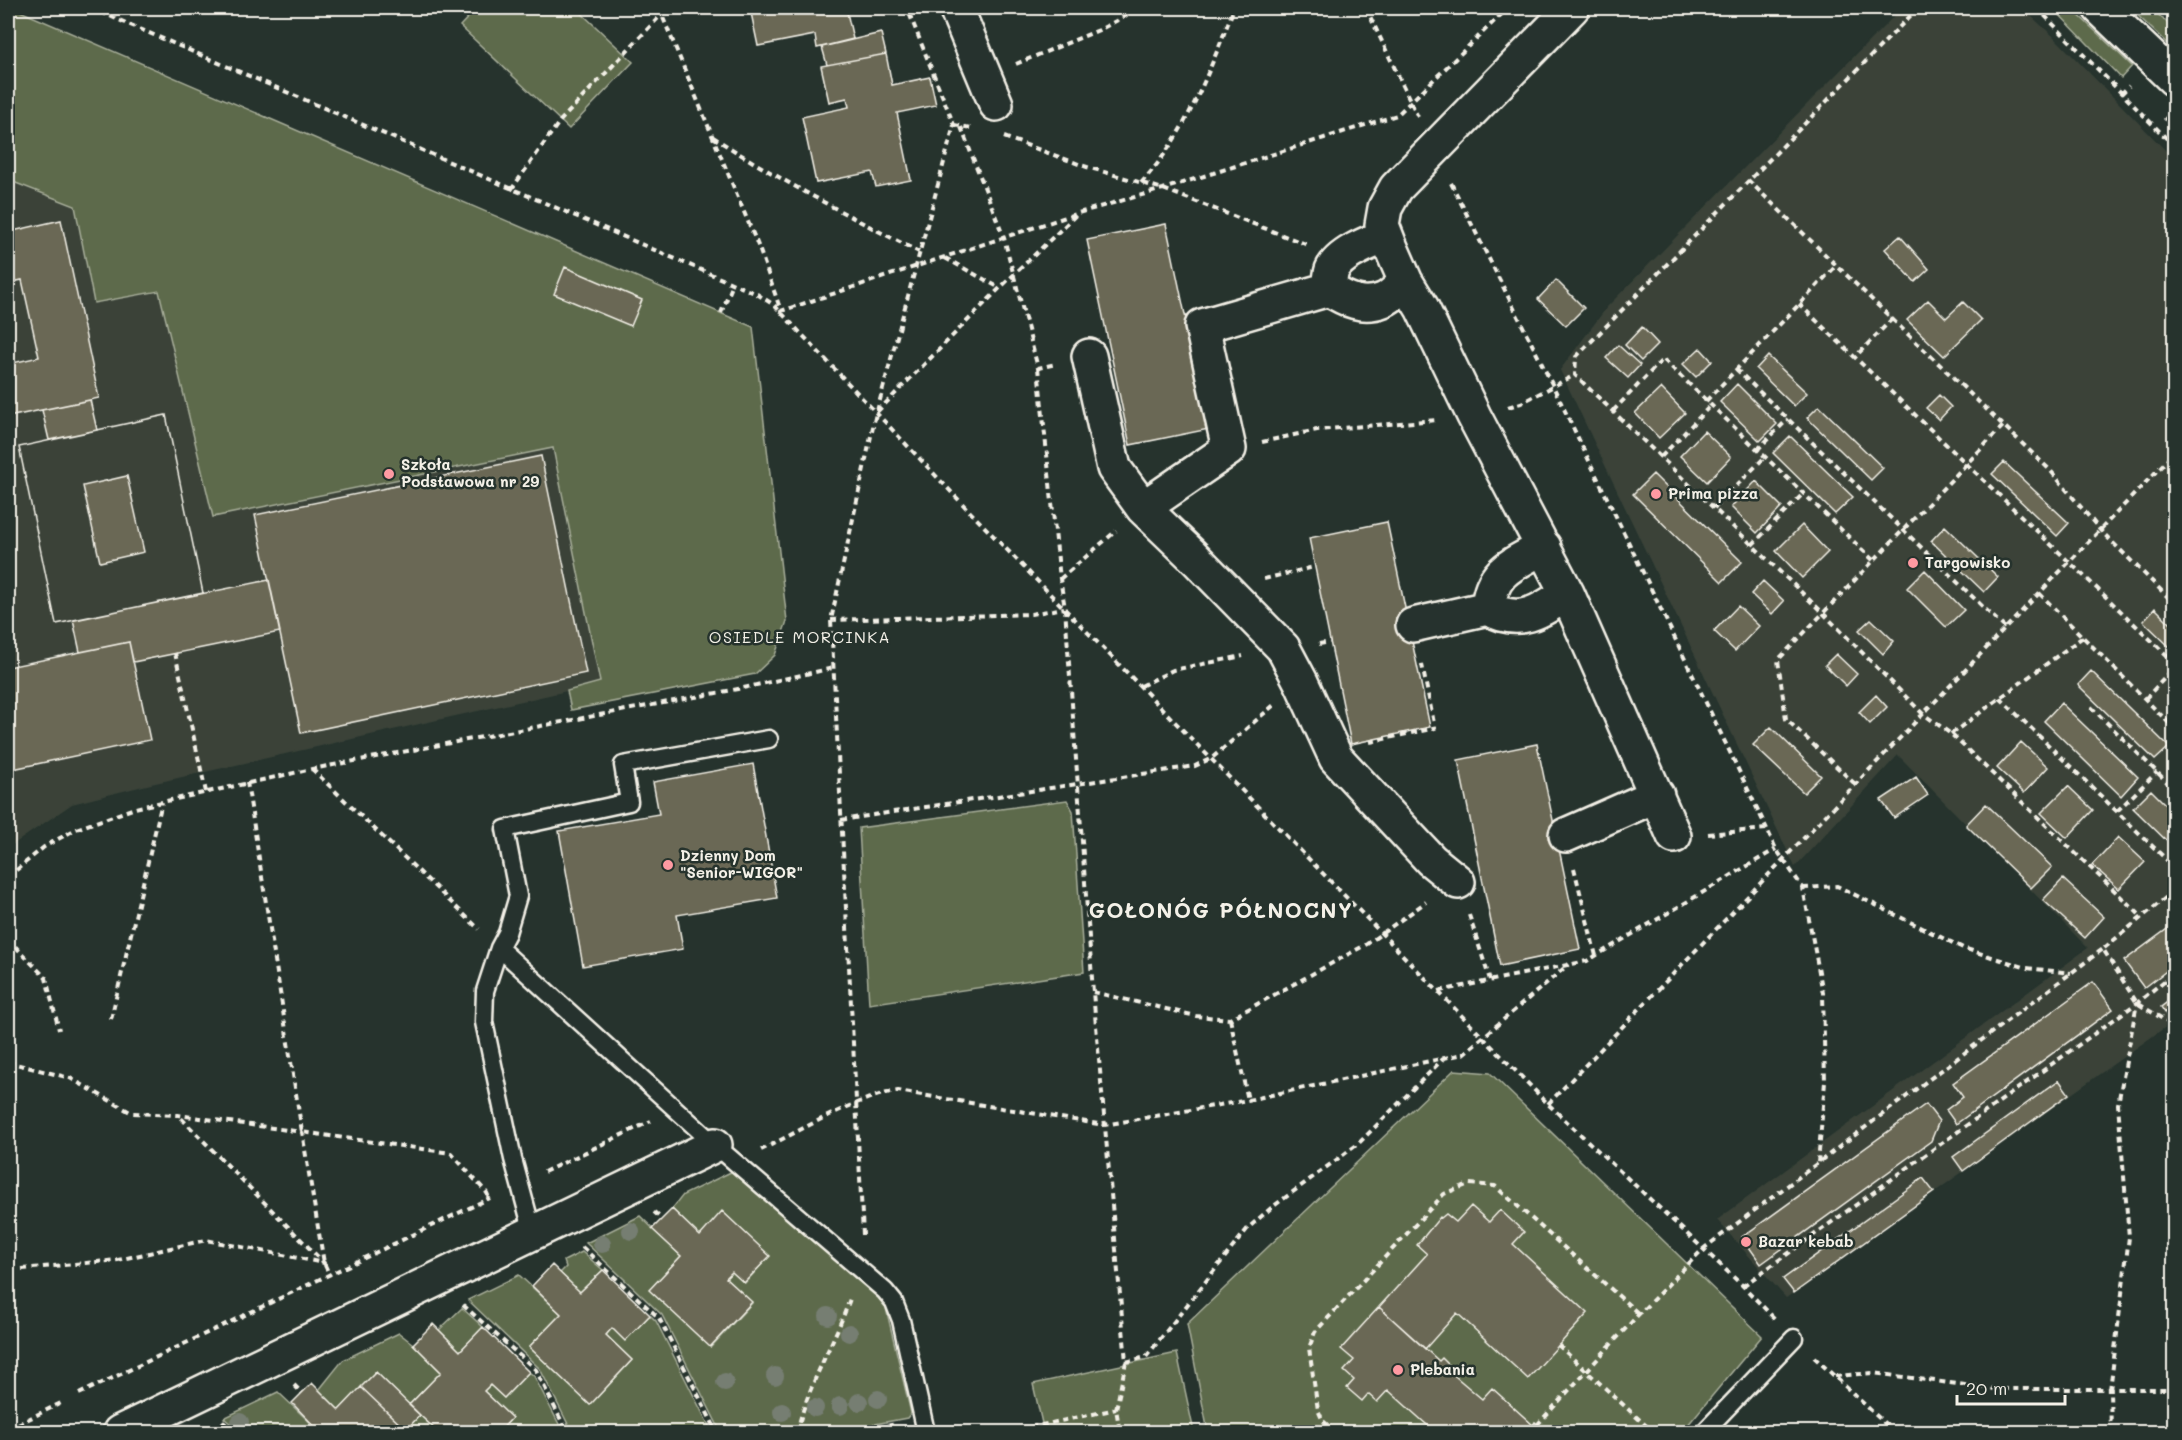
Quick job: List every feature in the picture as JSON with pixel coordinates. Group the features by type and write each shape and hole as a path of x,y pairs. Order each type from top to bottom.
{"street":[{"path":"956,8 992,105"},
{"path":"1572,8 1396,188 1385,208 1382,225 1406,282 1422,308 1474,416 1566,593 1674,836"},
{"path":"2100,8 2175,79"},
{"path":"1329,289 1333,267 1363,245 1386,236"},
{"path":"1143,508 1229,449 1202,326 1329,289 1348,301 1362,303 1384,300 1406,282"},
{"path":"1089,356 1114,468 1143,508 1283,648 1336,758 1431,860 1458,882"},
{"path":"1488,608 1490,591 1499,574 1544,547"},
{"path":"1413,625 1488,608 1503,616 1526,615 1547,607 1566,593"},
{"path":"1566,835 1657,795"},
{"path":"120,1432 564,1218 725,1153"}],"lane":[{"path":"533,1233 513,1159 484,1022 485,991 518,896 505,829 629,802 623,765 769,739"},
{"path":"499,948 675,1109 885,1291 894,1302 901,1320 925,1426"},
{"path":"1704,1432 1794,1338"}],"path":[{"path":"91,8 766,299 781,311 876,413 1548,1104 1743,1286 1794,1338 1894,1432"},
{"path":"659,8 759,248 781,311"},
{"path":"797,1432 810,1390 852,1294 865,1273 831,620 876,413 954,125 908,8"},
{"path":"1140,8 1099,30 992,105 1087,167 1162,189 1343,258"},
{"path":"1141,183 1160,163 1187,120 1234,8"},
{"path":"1366,8 1434,150 1553,386 1776,849 1803,888 1823,993 1825,1082 1818,1163"},
{"path":"781,311 1078,213 1397,115 1508,8"},
{"path":"1918,8 1576,357 1575,375 1823,613 1922,714 1951,734 2142,917"},
{"path":"2037,8 2175,146"},
{"path":"2163,8 2175,18"},
{"path":"511,189 560,121 662,14"},
{"path":"2121,94 2129,86"},
{"path":"954,125 975,129"},
{"path":"960,126 1004,238 1038,368 1065,608 1093,992 1126,1362 1116,1409 1120,1432"},
{"path":"713,136 759,167 919,252"},
{"path":"1748,180 2050,470 2100,530 2175,603"},
{"path":"876,413 1078,213"},
{"path":"944,257 1000,288"},
{"path":"1706,401 1837,265"},
{"path":"721,313 733,284"},
{"path":"1800,304 1966,465 2175,662"},
{"path":"1855,358 1892,319"},
{"path":"1038,368 1089,356"},
{"path":"1613,411 1663,359 1874,560"},
{"path":"1736,369 2005,628"},
{"path":"1229,449 1317,430 1474,416 1521,403 1575,375"},
{"path":"1661,457 1711,405"},
{"path":"1757,450 1788,419"},
{"path":"1855,784 1786,719 1778,660 2004,425"},
{"path":"1548,1104 2175,453"},
{"path":"1714,508 1765,457"},
{"path":"1752,545 1803,494"},
{"path":"1060,579 1143,508"},
{"path":"1225,588 1314,567"},
{"path":"2039,593 2175,728"},
{"path":"831,620 1031,614 1065,608"},
{"path":"1333,750 1435,728 1413,625"},
{"path":"1951,734 2084,636"},
{"path":"1141,686 1173,670 1283,648 1330,642"},
{"path":"175,653 206,792"},
{"path":"8,877 44,847 76,829 135,808 247,782 743,688 833,668"},
{"path":"2145,699 2175,668"},
{"path":"841,820 1195,766 1212,758 1301,682"},
{"path":"2000,698 2175,867"},
{"path":"2091,707 2175,789"},
{"path":"312,769 499,948"},
{"path":"2117,811 2158,772"},
{"path":"247,782 324,1263 330,1276"},
{"path":"111,1019 162,802"},
{"path":"1674,836 1767,829"},
{"path":"1566,835 1596,956"},
{"path":"1438,992 1587,961 1776,849"},
{"path":"1458,882 1490,980"},
{"path":"1803,888 1837,886 1963,948 2027,968 2071,973"},
{"path":"1537,1425 1639,1314 1703,1249 2103,949 2175,891"},
{"path":"1093,992 1196,1016 1230,1019 1367,944 1382,933"},
{"path":"8,939 46,978 59,1030"},
{"path":"2103,949 2137,1003 2175,1026"},
{"path":"725,1153 886,1092 898,1091 1104,1125 1248,1100 1463,1054 1569,964"},
{"path":"1743,1286 2137,1003 2175,973"},
{"path":"2111,1432 2110,1390 2129,1237 2118,1104 2137,1003"},
{"path":"1230,1019 1248,1100"},
{"path":"1126,1362 1146,1357 1248,1228 1270,1208 1358,1144 1444,1058"},
{"path":"8,1062 70,1078 132,1113 178,1115 451,1153 488,1193 489,1198 79,1394"},
{"path":"540,1174 675,1109"},
{"path":"178,1115 324,1263"},
{"path":"1336,1432 1323,1421 1318,1410 1309,1348 1315,1332 1444,1194 1469,1184 1495,1186 1639,1314"},
{"path":"564,1218 578,1243 659,1317 717,1432"},
{"path":"22,1269 118,1260 206,1240 324,1263"},
{"path":"446,1275 463,1304 536,1370 567,1432"},
{"path":"1558,1345 1653,1432"},
{"path":"1834,1376 1873,1373 1996,1389 2175,1389"},
{"path":"8,1429 61,1403"},
{"path":"1010,1432 1116,1409"},
{"path":"856,1432 925,1426"}],"shaded area":[{"name":"Szkoła Podstawowa nr 29","path":"8,8 13,8 753,327 787,621 775,655 755,674 571,710 567,691 151,784 72,804 8,848"},
{"name":"Targowisko","path":"1902,8 2022,8 2052,35 2174,159 2174,1021 1786,1298 1717,1220 2088,948 1898,755 1795,867 1560,370 1607,307"}],"green space":[{"path":"8,8 13,8 753,327 787,621 775,655 755,674 571,710 567,691 600,682 553,448 213,517 159,291 94,303 75,206 8,180"},
{"path":"477,8 576,8 633,62 569,129 460,26"},
{"path":"2053,8 2071,8 2132,66 2121,78"},
{"path":"2130,8 2151,8 2174,29 2174,50"},
{"path":"1067,800 1073,811 1084,972 869,1004 859,828"},
{"path":"1454,1070 1490,1073 1762,1336 1682,1432 1208,1432 1187,1324"},
{"path":"733,1171 882,1298 911,1413 907,1418 833,1432 721,1432 662,1315 586,1243 640,1216 681,1256 650,1290 711,1347 752,1303 726,1278 732,1272 745,1283 769,1256 723,1212 700,1236 672,1209 683,1195"},
{"path":"582,1252 603,1270 580,1292 560,1273 566,1267 564,1261"},
{"path":"519,1275 561,1314 529,1347 590,1405 632,1360 606,1335 612,1328 625,1340 650,1315 656,1321 712,1432 572,1432 540,1369 468,1300"},
{"path":"462,1308 483,1327 460,1351 439,1330"},
{"path":"399,1333 441,1372 409,1405 376,1372 339,1410 319,1390 343,1360"},
{"path":"1177,1353 1194,1432 1044,1432 1033,1384"},
{"path":"529,1372 534,1376 563,1432 499,1432 512,1418 484,1391 490,1385 504,1398"},
{"path":"278,1392 319,1431 240,1432 224,1418"},
{"path":"420,1415 438,1432 406,1432"}],"building":[{"path":"750,8 846,8 853,39 817,48 815,35 758,46"},
{"path":"881,33 886,54 827,65 822,47"},
{"path":"886,54 892,85 930,77 936,105 897,113 911,180 876,187 872,172 816,183 802,117 849,107 847,98 829,102 821,66"},
{"path":"2168,114 2174,119 2174,129 2164,119"},
{"path":"61,220 99,398 8,417 8,364 39,357 22,280 8,283 8,232"},
{"path":"1166,224 1209,429 1130,445 1087,240"},
{"path":"1900,236 1929,269 1915,282 1885,249"},
{"path":"565,267 642,300 631,326 554,294"},
{"path":"1556,280 1584,308 1566,326 1538,299"},
{"path":"1928,300 1946,318 1963,302 1981,320 1944,356 1907,320"},
{"path":"1642,327 1658,344 1641,361 1625,345"},
{"path":"1618,345 1640,365 1628,378 1606,358"},
{"path":"1700,348 1712,361 1696,377 1683,364"},
{"path":"1768,356 1807,393 1794,406 1756,369"},
{"path":"1737,384 1777,424 1760,441 1720,402"},
{"path":"1661,388 1685,413 1659,438 1635,413"},
{"path":"1939,395 1951,407 1939,420 1926,408"},
{"path":"90,400 97,430 49,440 42,410"},
{"path":"1819,406 1883,468 1871,480 1807,418"},
{"path":"166,415 203,593 56,624 19,447","holes":["127,476 144,552 100,562 83,486"]},
{"path":"166,415 203,593 56,624 19,447"},
{"path":"1704,431 1731,457 1707,482 1680,456"},
{"path":"1790,436 1853,497 1835,514 1773,453"},
{"path":"541,456 586,673 301,733 255,515"},
{"path":"2004,462 2069,523 2057,536 1992,474"},
{"path":"1653,474 1742,562 1722,582 1633,494"},
{"path":"1756,481 1782,507 1757,533 1731,507"},
{"path":"1387,522 1430,727 1351,744 1309,538"},
{"path":"1802,525 1828,552 1802,578 1776,551"},
{"path":"1945,526 1998,577 1984,592 1931,541"},
{"path":"1925,570 1964,610 1946,627 1907,588"},
{"path":"269,580 280,632 133,662 129,642 80,652 73,620"},
{"path":"1763,581 1784,601 1772,614 1751,594"},
{"path":"1738,606 1759,626 1735,651 1714,631"},
{"path":"2155,608 2174,627 2174,651 2143,621"},
{"path":"1871,619 1894,641 1883,654 1859,630"},
{"path":"129,642 150,740 8,770 8,667"},
{"path":"1836,654 1857,674 1846,686 1825,665"},
{"path":"2091,671 2169,747 2155,760 2078,685"},
{"path":"1876,695 1887,707 1870,724 1859,712"},
{"path":"2061,703 2138,777 2121,796 2044,721"},
{"path":"1771,727 1821,776 1804,793 1753,745"},
{"path":"2021,742 2048,767 2024,793 1997,768"},
{"path":"1537,744 1580,949 1500,966 1458,760"},
{"name":"Dzienny Dom \"Senior-WIGOR\"","path":"753,764 777,898 677,915 683,949 583,966 559,831 659,814 653,782"},
{"path":"1916,777 1928,795 1894,818 1881,800"},
{"path":"2068,786 2093,810 2067,838 2041,813"},
{"path":"2151,790 2174,813 2174,848 2133,808"},
{"path":"1986,804 2052,867 2031,888 1966,825"},
{"path":"2118,837 2145,862 2119,889 2092,865"},
{"path":"2063,879 2104,917 2085,938 2043,900"},
{"path":"2174,924 2174,965 2144,988 2124,961"},
{"path":"2093,982 2113,1009 1956,1124 1946,1110 1963,1097 1953,1083"},
{"path":"2174,997 2174,1017 2170,1020 2161,1007"},
{"path":"2059,1080 2069,1094 1963,1171 1953,1157"},
{"path":"1926,1104 1939,1121 1931,1141 1761,1264 1742,1237"},
{"path":"1923,1178 1934,1192 1794,1293 1783,1279"},
{"path":"1471,1206 1489,1222 1500,1210 1524,1232 1513,1244 1588,1313 1528,1379 1457,1313 1425,1349 1379,1307 1427,1254 1417,1245 1440,1217 1446,1214 1456,1222"},
{"path":"672,1209 700,1236 722,1211 770,1256 744,1283 732,1272 726,1278 752,1302 710,1347 649,1290 681,1256 652,1229"},
{"path":"552,1265 580,1292 603,1270 650,1315 625,1341 612,1328 606,1335 632,1360 590,1405 529,1347 561,1314 532,1286"},
{"name":"Plebania","path":"1379,1307 1439,1361 1442,1358 1452,1368 1449,1371 1482,1399 1492,1388 1533,1425 1535,1422 1546,1432 1435,1432 1388,1390 1377,1402 1368,1394 1362,1401 1347,1388 1354,1380 1344,1371 1354,1360 1341,1349"},
{"path":"433,1324 460,1351 483,1327 529,1372 504,1398 490,1385 484,1391 512,1418 499,1432 438,1432 409,1405 441,1372 413,1344"},
{"path":"376,1372 420,1415 406,1430 361,1387"},
{"path":"312,1383 339,1410 361,1387 407,1431 318,1432 292,1403"}],"place":[{"name":"Szkoła Podstawowa nr 29","path":"389,474"},
{"name":"Prima pizza","path":"1656,494"},
{"name":"Targowisko","path":"1913,563"},
{"name":"Dzienny Dom \"Senior-WIGOR\"","path":"668,865"},
{"name":"Bazar kebab","path":"1746,1242"},
{"name":"Plebania","path":"1398,1370"}],"district":[{"name":"OSIEDLE MORCINKA","path":"800,637"},
{"name":"GOŁONÓG PÓŁNOCNY","path":"1221,911"}]}
